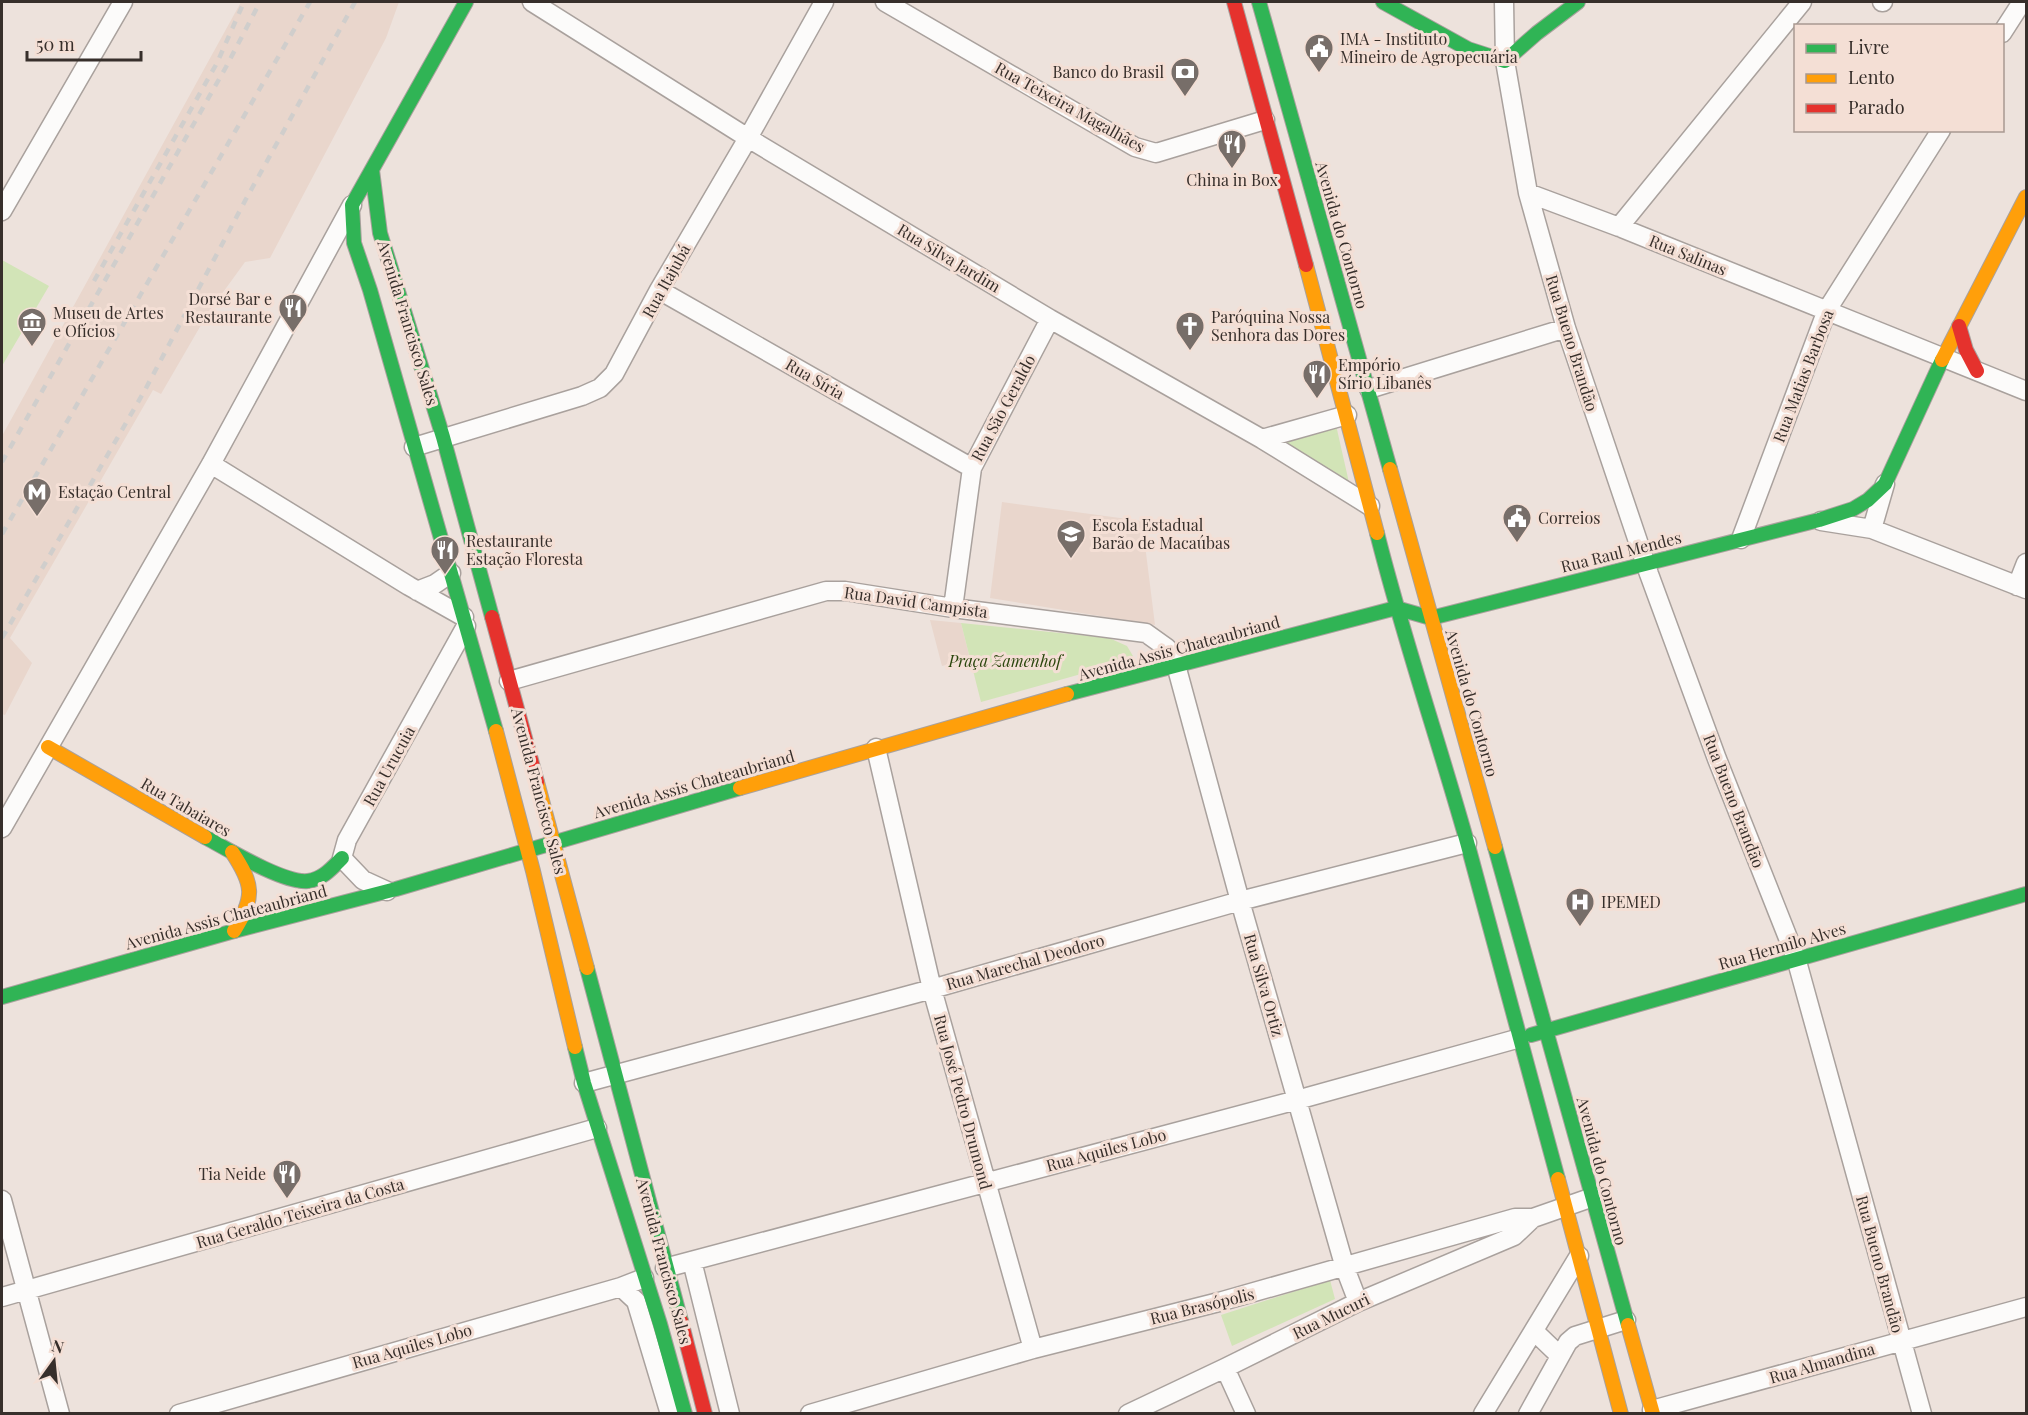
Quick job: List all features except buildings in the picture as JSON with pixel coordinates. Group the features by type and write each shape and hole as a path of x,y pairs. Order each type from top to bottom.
{"street":[{"path":"2,211 123,2"},
{"path":"2,828 211,464 466,2"},
{"name":"Rua Silva Jardim","path":"532,2 748,138 1050,319 1262,439 1370,506"},
{"name":"Rua Itajubá","path":"414,447 571,400 600,388 614,374 659,290 824,2"},
{"name":"Rua Teixeira Magalhães","path":"885,2 1135,147 1156,153 1265,120"},
{"path":"1234,2 1347,415 1396,608 1467,843 1621,1413"},
{"name":"Avenida do Contorno","path":"1259,2 1369,389 1652,1412"},
{"path":"1383,2 1468,49 1505,61"},
{"path":"1504,2 1505,61 1528,194"},
{"path":"1505,61 1578,2"},
{"path":"1619,227 1802,2"},
{"path":"2004,30 2022,2"},
{"name":"Rua Matias Barbosa","path":"1741,539 1827,310 1940,132"},
{"name":"Avenida Francisco Sales","path":"372,170 380,233 443,437 705,1413"},
{"name":"Rua Salinas","path":"1528,194 1619,227 2026,391"},
{"name":"Rua Bueno Brandão","path":"1528,194 1566,328 1645,563 1717,759 1796,958 1923,1413"},
{"path":"1872,528 1885,484 1943,357 2026,197"},
{"name":"Avenida Francisco Sales","path":"352,205 354,243 370,290 465,622 546,923 584,1083 660,1324 685,1413"},
{"name":"Rua Síria","path":"659,290 972,468"},
{"name":"Rua São Geraldo","path":"953,608 972,468 1050,319"},
{"path":"1959,326 1966,350 1977,371"},
{"path":"1369,389 1566,328"},
{"path":"1262,439 1347,415"},
{"path":"211,464 465,622"},
{"name":"Rua Raul Mendes","path":"1431,618 1819,520 1868,500 1885,484"},
{"path":"1819,520 1872,528 2022,588 2026,563"},
{"path":"417,591 435,584 451,573"},
{"path":"1396,608 1422,581"},
{"name":"Rua David Campista","path":"509,681 826,591 845,591 953,608 1146,633 1167,648 1176,665"},
{"path":"1396,608 1431,618"},
{"name":"Avenida Assis Chateaubriand","path":"2,997 234,931 387,891 876,747 1396,608"},
{"name":"Rua Urucuia","path":"342,858 347,840 465,622"},
{"name":"Rua Silva Ortiz","path":"1176,665 1240,901 1345,1268 1358,1302"},
{"name":"Rua Tabaiares","path":"48,747 232,852 245,872 252,890 247,911 234,931"},
{"name":"Rua José Pedro Drumond","path":"876,747 932,989 1033,1348"},
{"name":"Rua Marechal Deodoro","path":"584,1083 932,989 1240,901 1467,843"},
{"path":"232,852 292,880 308,881 325,875 342,858 363,879 387,891"},
{"name":"Rua Hermilo Alves","path":"1546,1031 2026,894"},
{"name":"Rua Aquiles Lobo","path":"666,1268 1297,1100 1546,1031"},
{"name":"Rua Geraldo Teixeira da Costa","path":"2,1297 597,1128"},
{"name":"Rua Brasópolis","path":"810,1413 1033,1348 1345,1268 1515,1218 1533,1218 1593,1197"},
{"path":"2,1200 60,1413"},
{"name":"Rua Mucuri","path":"1128,1413 1226,1368 1358,1302 1514,1236 1533,1218"},
{"path":"1484,1413 1579,1256"},
{"name":"Avenida Francisco Sales","path":"692,1261 730,1413"},
{"name":"Rua Aquiles Lobo","path":"179,1413 621,1287 644,1278"},
{"path":"621,1287 636,1301 670,1413"},
{"name":"Rua Almandina","path":"1652,1412 2026,1307"},
{"path":"1528,1413 1571,1339 1626,1320"},
{"path":"1534,1331 1560,1356"},
{"path":"1226,1368 1246,1413"}],"shaded area":[{"path":"241,2 399,2 386,38 270,258 245,262 208,313 161,394 153,390 10,638 32,663 5,715 2,714 2,436"},
{"name":"Escola Estadual Barão de Macaúbas","path":"1002,502 1142,521 1155,625 990,598"},
{"path":"930,620 961,623 970,659 942,666"}],"green space":[{"path":"2,260 49,286 2,366"},
{"path":"1336,425 1350,487 1276,441"},
{"name":"Praça Zamenhof","path":"961,623 1109,638 1127,646 1133,656 1131,660 981,702"},
{"path":"1330,1280 1335,1299 1232,1346 1221,1315"}],"railway":[{"path":"94,281 217,63 244,2"},
{"path":"2,462 226,67 260,2"},
{"path":"2,534 310,2"},
{"path":"2,638 145,390 246,199 355,2"}],"traffic: fast":[{"path":"466,2 352,205 354,243 370,290 496,731"},
{"path":"1259,2 1390,469"},
{"path":"1383,2 1468,49 1505,61 1578,2"},
{"path":"372,170 380,233 443,437 492,617"},
{"path":"1431,618 1819,520 1853,509 1868,500 1885,484 1942,360"},
{"path":"1377,533 1467,842 1558,1179"},
{"path":"1067,694 1396,608 1431,618"},
{"path":"2,997 234,931 396,889 740,788"},
{"path":"205,837 271,872 298,880 308,881 318,878 327,873 342,858"},
{"path":"1495,847 1628,1325"},
{"path":"1531,1035 2026,894"},
{"path":"587,968 681,1321"},
{"path":"575,1047 584,1083 660,1324 685,1414"}],"traffic: slow":[{"path":"1942,360 2026,197"},
{"path":"1306,265 1377,533"},
{"path":"1390,469 1495,847"},
{"path":"740,788 1067,694"},
{"path":"496,731 533,871 575,1047"},
{"path":"48,747 205,837"},
{"path":"537,782 587,968"},
{"path":"232,852 245,873 249,891 246,909 234,931"},
{"path":"1558,1179 1621,1414"},
{"path":"1628,1325 1653,1414"}],"traffic: jam":[{"path":"1234,2 1306,265"},
{"path":"1959,326 1966,350 1977,371"},
{"path":"492,617 537,782"},
{"path":"681,1321 705,1414"}],"place":[{"name":"IMA - Instituto Mineiro de Agropecuária","path":"1319,74"},
{"name":"Banco do Brasil","path":"1185,98"},
{"name":"China in Box","path":"1232,170"},
{"name":"Dorsé Bar e Restaurante","path":"293,334"},
{"name":"Museu de Artes e Ofícios","path":"32,348"},
{"name":"Paróquina Nossa Senhora das Dores","path":"1190,352"},
{"name":"Empório Sírio Libanês","path":"1317,400"},
{"name":"Estação Central","path":"37,518"},
{"name":"Correios","path":"1517,544"},
{"name":"Escola Estadual Barão de Macaúbas","path":"1071,560"},
{"name":"Restaurante Estação Floresta","path":"445,576"},
{"name":"IPEMED","path":"1580,928"},
{"name":"Tia Neide","path":"287,1200"}]}
